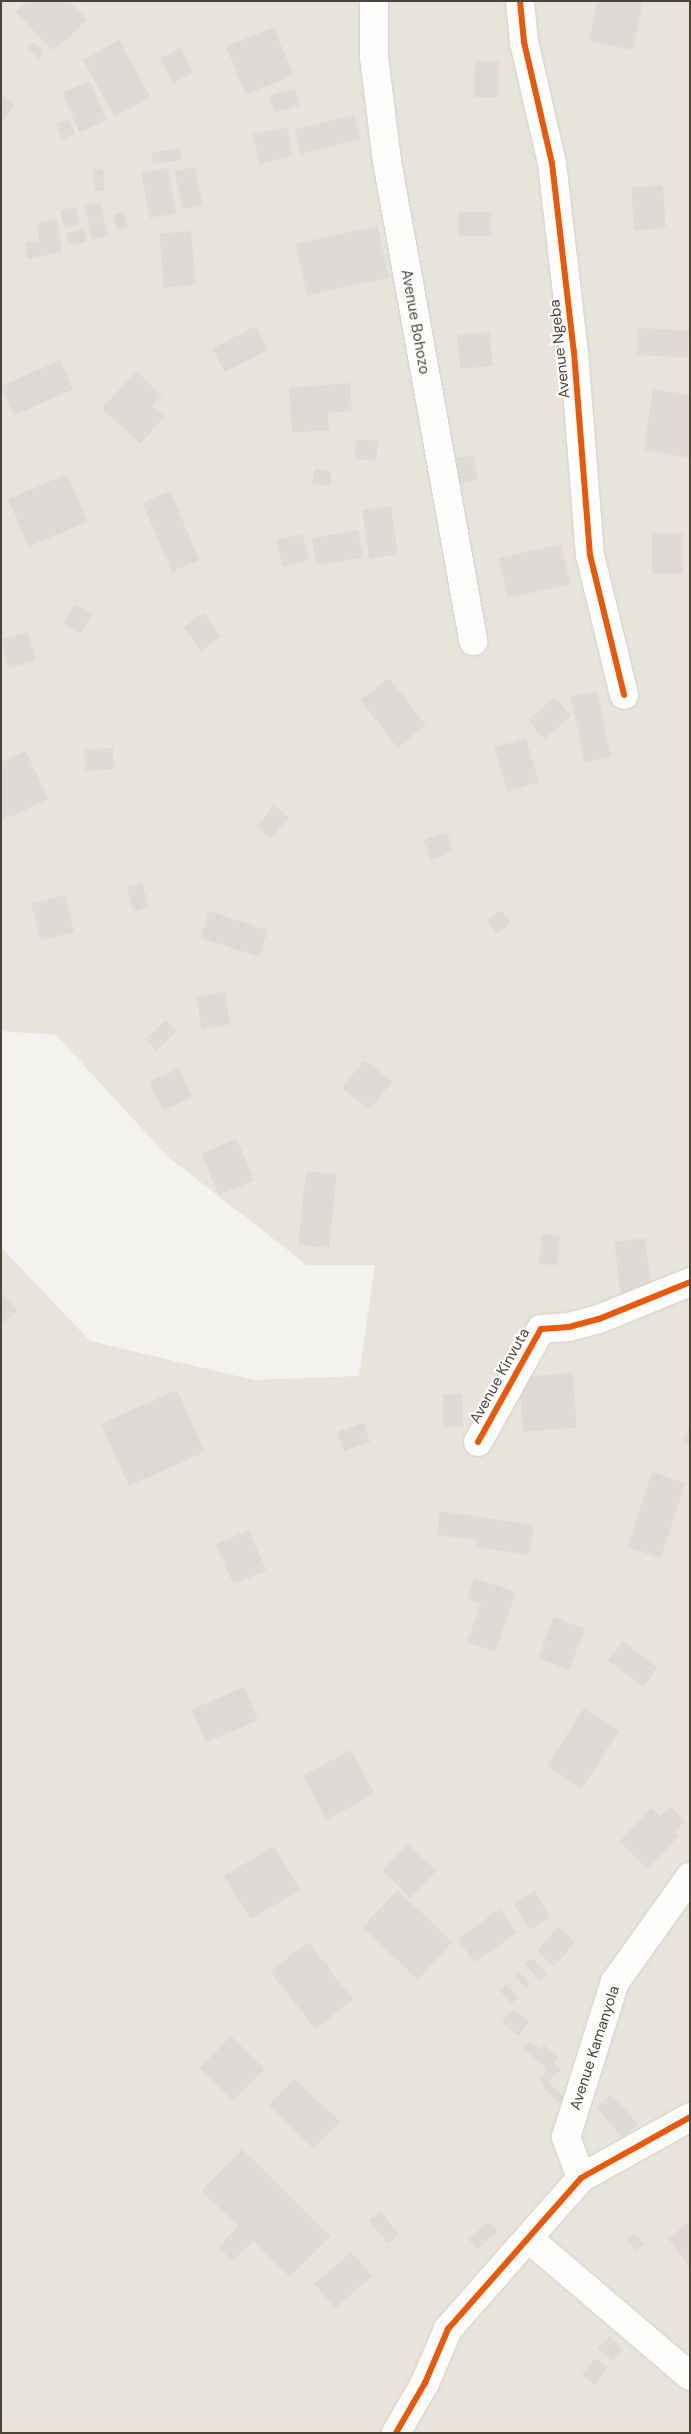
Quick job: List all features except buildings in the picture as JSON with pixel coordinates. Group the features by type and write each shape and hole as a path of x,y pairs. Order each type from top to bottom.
{"street":[{"name":"Avenue Bohozo","path":"374,1 374,57 387,161 473,641"},
{"name":"Avenue Ngeba","path":"520,1 524,42 552,163 574,352 590,555 624,695"},
{"name":"Avenue Kinvuta","path":"478,1442 541,1328 569,1327 599,1319 690,1282"},
{"name":"Avenue Kamanyola","path":"581,2178 566,2137 615,1982 690,1877"},
{"path":"396,2433 425,2383 448,2329 529,2240 581,2178 690,2117"},
{"path":"529,2240 690,2376"}],"shaded area":[{"path":"1,1 690,1 690,2433 1,2433 1,1247 90,1341 254,1380 359,1376 375,1265 307,1265 168,1157 56,1035 1,1031"}],"cycle path":[{"path":"520,1 524,42 552,163 574,352 590,555 624,695"},
{"path":"478,1442 541,1329 569,1327 599,1319 690,1282"},
{"path":"396,2433 425,2383 448,2329 581,2178 690,2117"}]}
